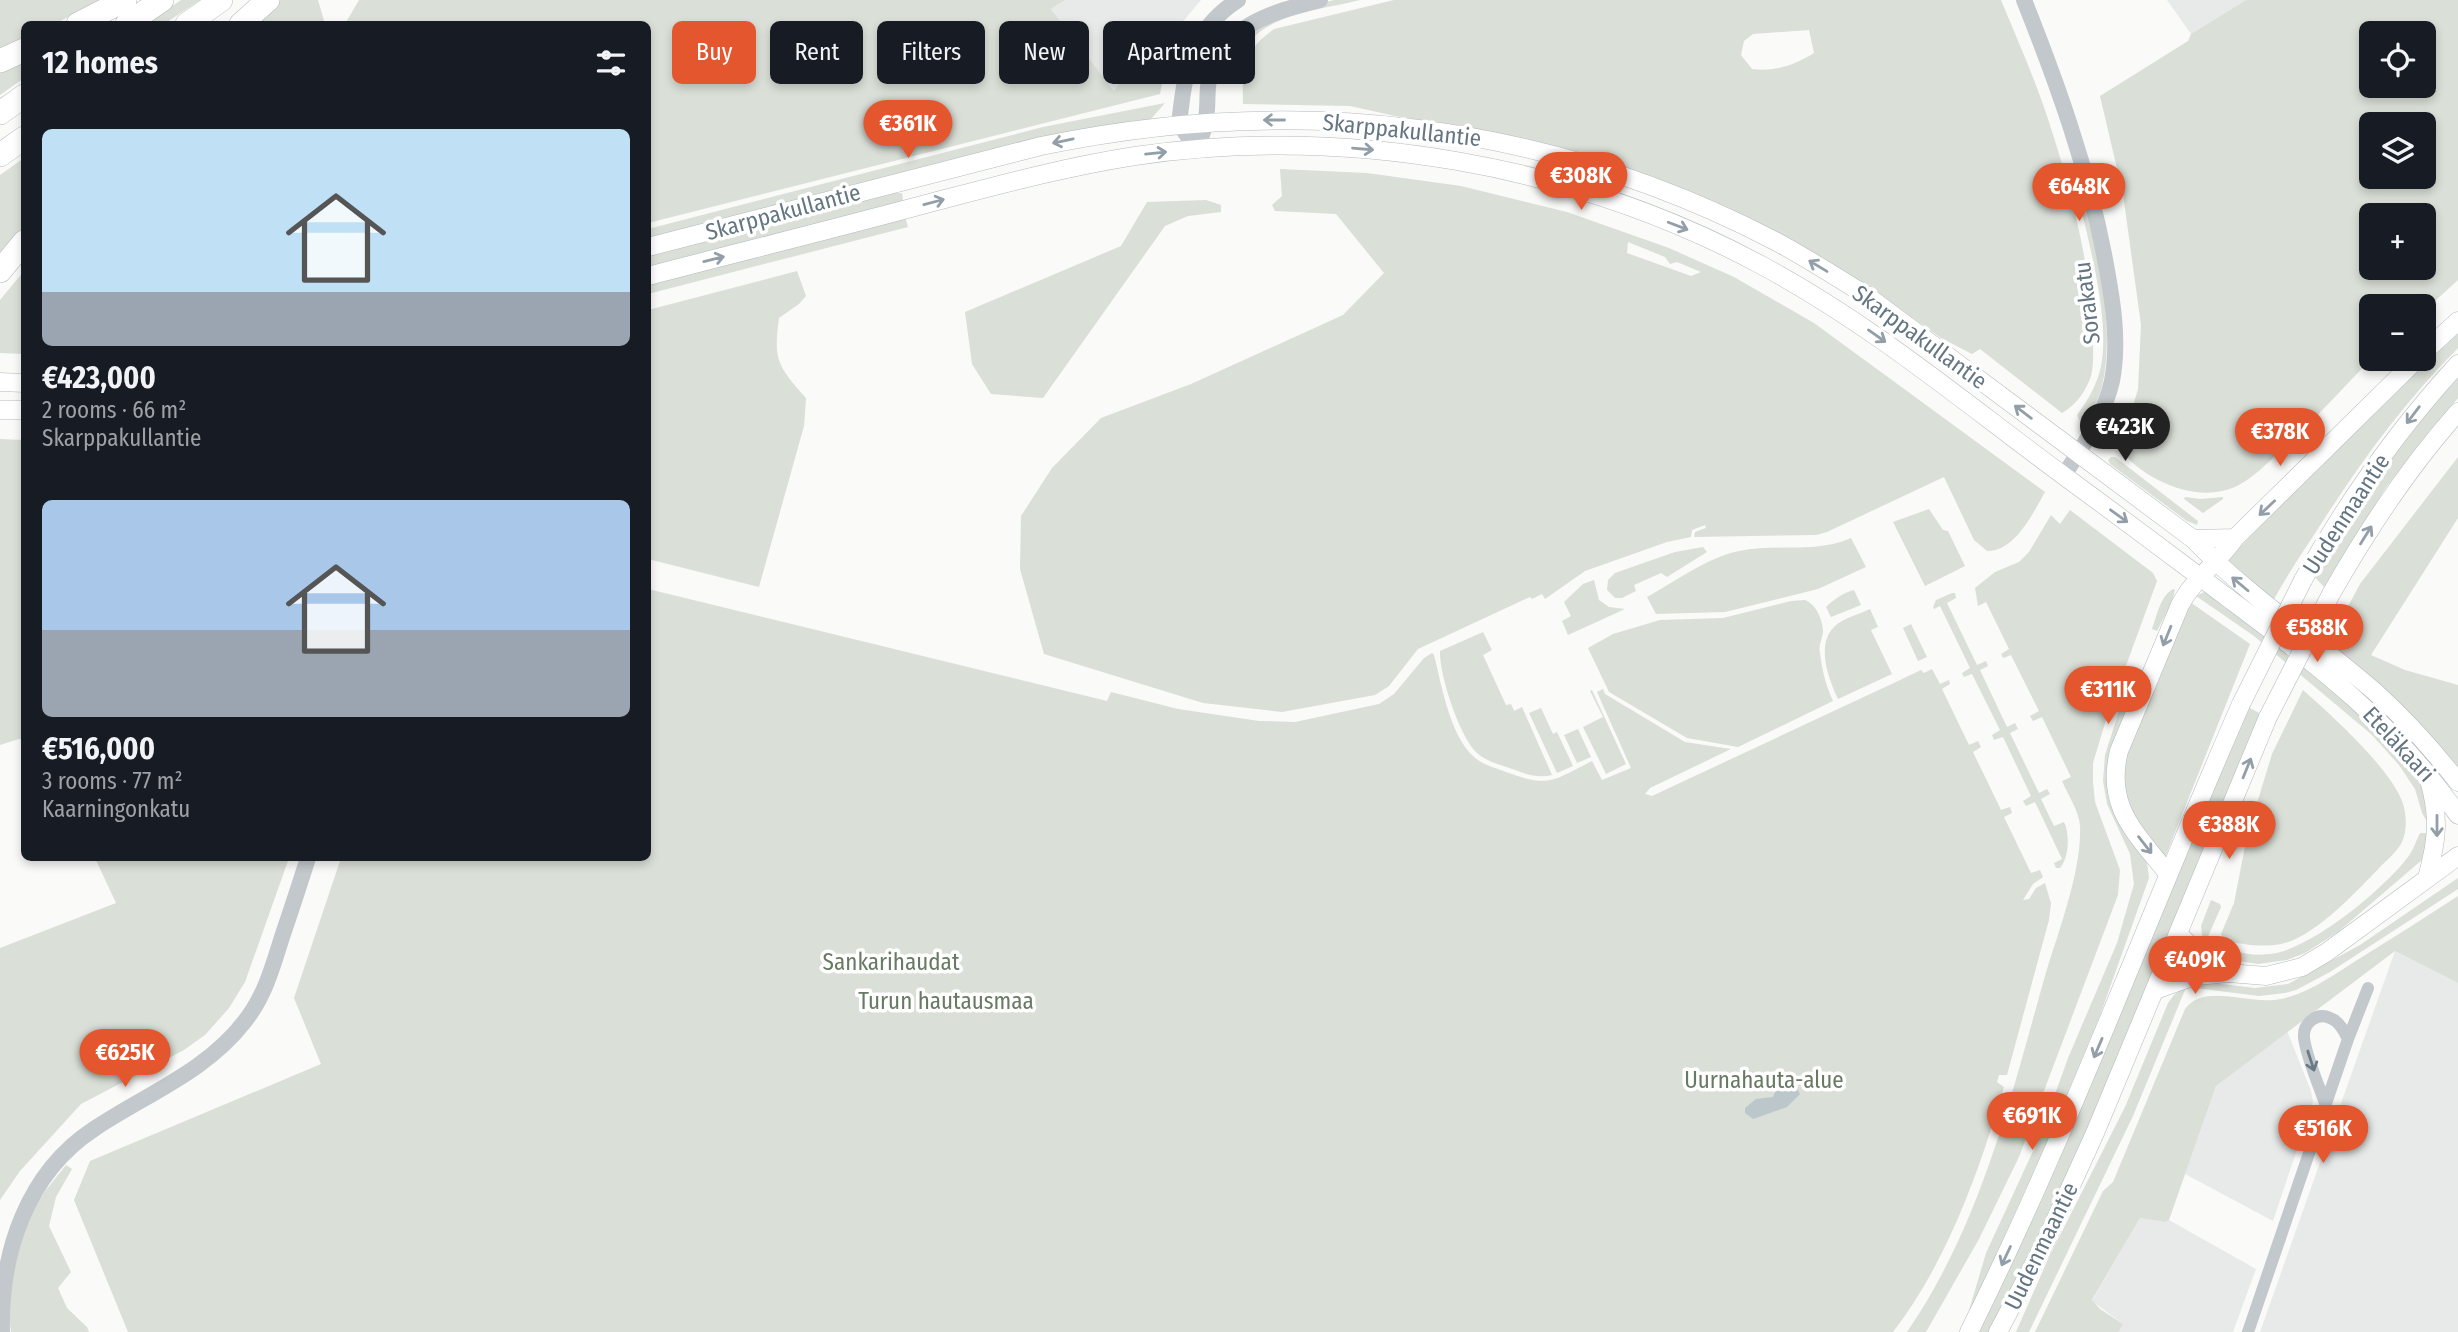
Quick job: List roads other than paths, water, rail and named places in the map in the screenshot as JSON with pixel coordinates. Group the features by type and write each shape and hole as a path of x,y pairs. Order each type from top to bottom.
{"highway":[{"path":"84,21 125,0"},
{"path":"131,21 162,0"},
{"path":"191,21 221,0"},
{"path":"244,21 268,0"},
{"path":"0,61 21,51"},
{"path":"0,113 21,98"},
{"path":"0,155 21,140"},
{"path":"0,271 21,246"}],"main road":[{"name":"Skarppakullantie","path":"651,246 1041,146 1088,136 1179,124 1206,121 1340,120 1421,128 1519,145 1583,162 1645,184 1732,220 1815,264 1926,339 2078,452 2193,539 2215,562"},
{"name":"Skarppakullantie","path":"651,275 1043,173 1140,155 1197,149 1345,147 1419,155 1514,173 1572,188 1637,210 1724,246 1806,290 1885,342 2200,577"},
{"path":"2436,341 2458,321"},
{"name":"Uudenmaantie","path":"1969,1332 2015,1237 2100,1046 2168,874 2241,704 2303,580 2359,488 2426,399 2458,364"},
{"path":"2168,874 2124,817 2115,790 2114,773 2119,751 2180,604 2186,593 2235,538 2405,371"},
{"path":"0,382 21,383"},
{"path":"0,410 21,410"},
{"name":"Uudenmaantie","path":"1998,1332 2045,1242 2095,1133 2268,717 2331,594 2384,506 2458,412"},
{"path":"2193,539 2235,538"},
{"name":"Eteläkaari","path":"2215,562 2375,693 2418,735 2458,782"},
{"name":"Eteläkaari","path":"2200,577 2349,692 2395,735 2458,815"},
{"path":"2427,773 2434,799 2437,830 2427,878"},
{"path":"2155,989 2195,976 2228,973 2266,976 2302,967 2327,952 2458,856"},
{"path":"2178,934 2203,957 2228,973"}],"street":[{"path":"1197,149 1179,124 1185,72 1194,49 1219,14 1238,0"},
{"path":"1197,149 1206,121 1211,74 1221,52 1233,37 1258,19 1282,9 1320,0"},
{"name":"Sorakatu","path":"2024,0 2058,84 2083,165 2098,222 2113,305 2116,352 2111,383 2101,414 2064,475"},
{"path":"2,1332 1,1298 6,1252 17,1220 41,1179 76,1142 194,1068 226,1042 246,1020 269,979 307,861"},
{"path":"2248,1332 2368,988"},
{"path":"2326,1106 2304,1039 2306,1027 2312,1020 2333,1018 2348,1039"}],"park label":[{"name":"Sankarihaudat","path":"891,962"},
{"name":"Turun hautausmaa","path":"946,1001"},
{"name":"Uurnahauta-alue","path":"1764,1080"}]}
